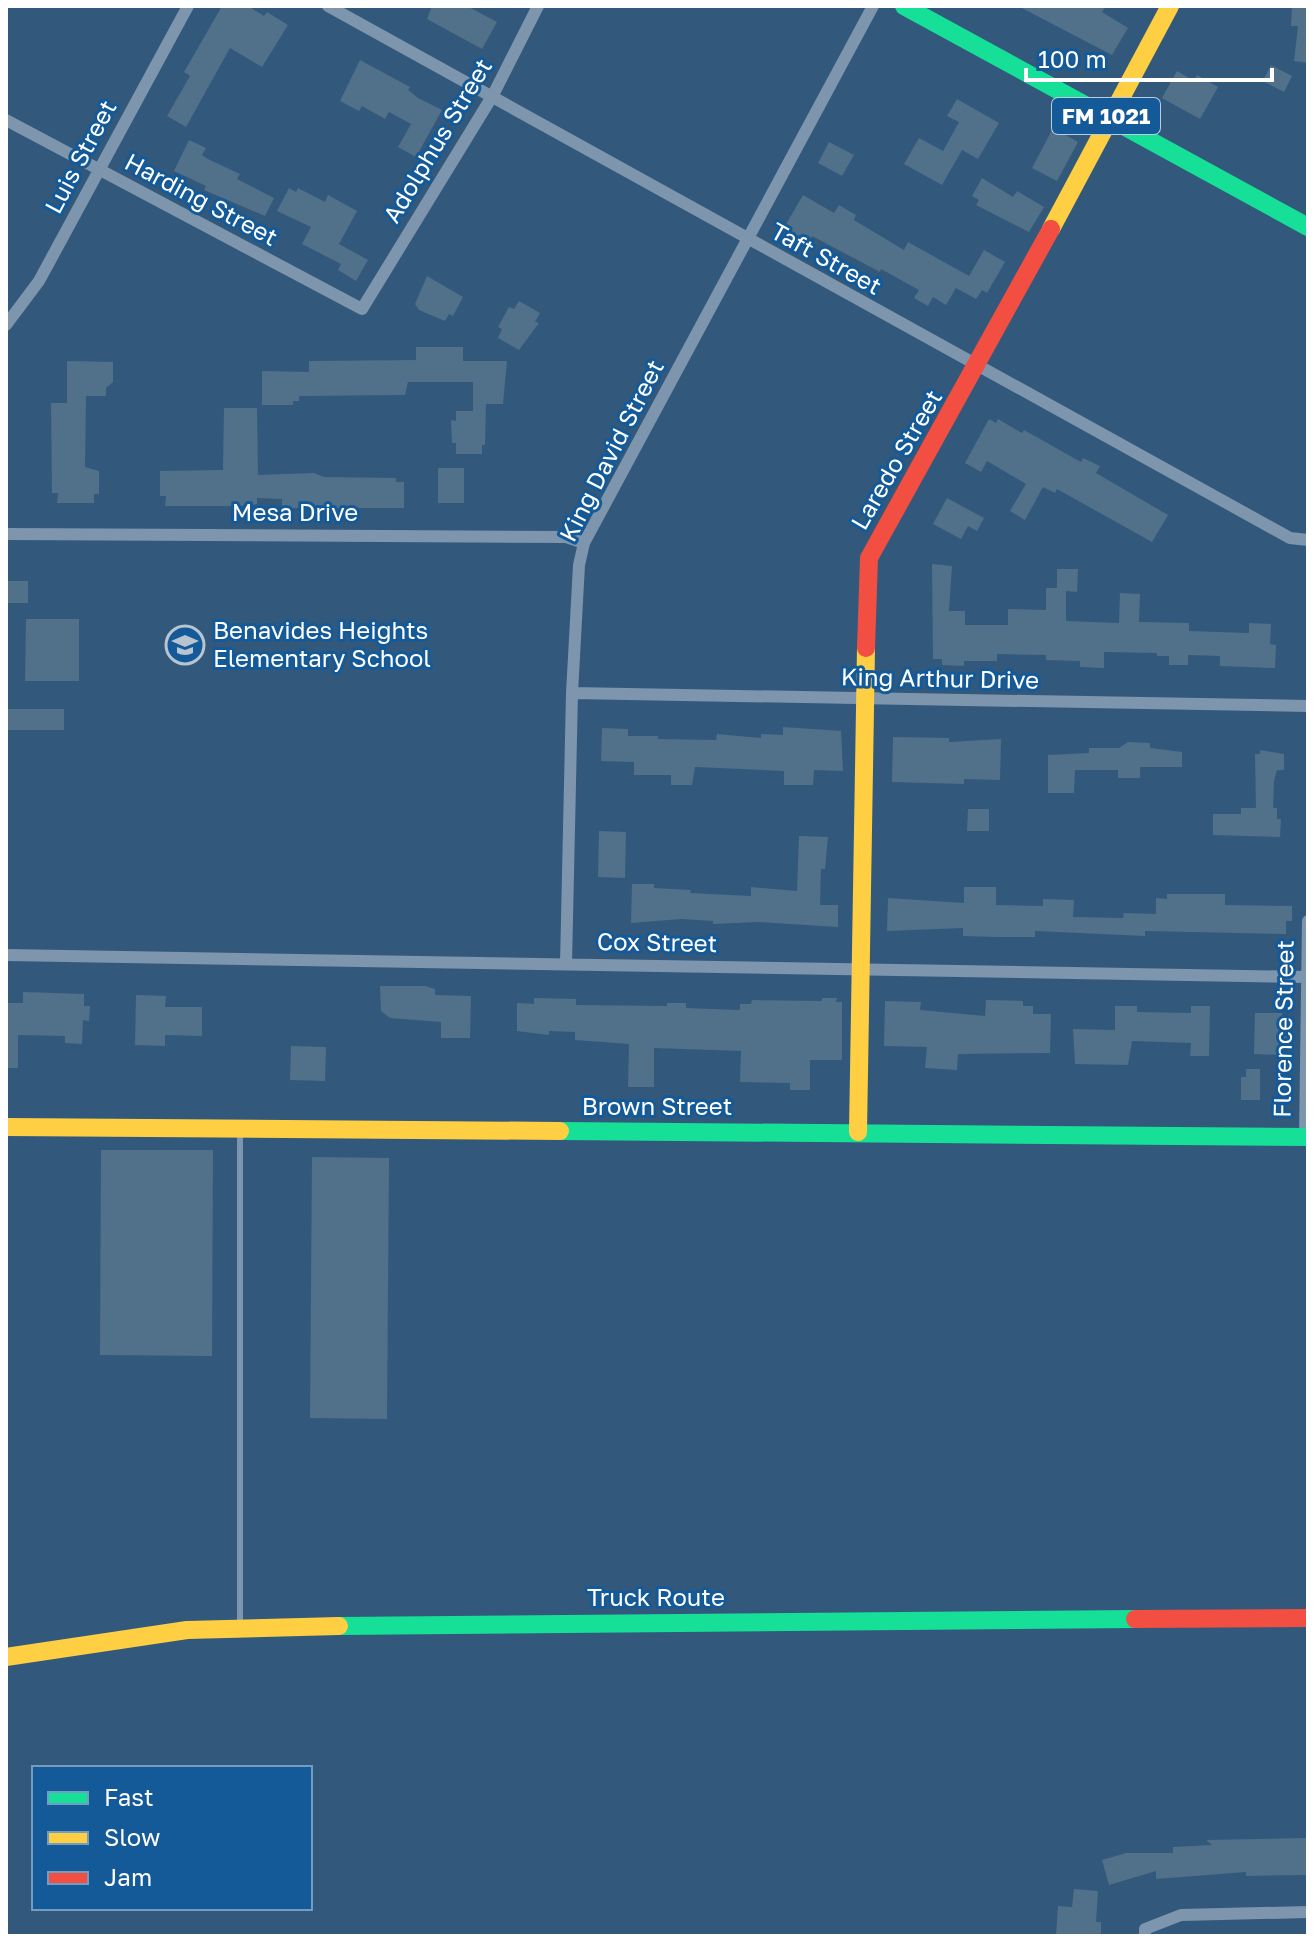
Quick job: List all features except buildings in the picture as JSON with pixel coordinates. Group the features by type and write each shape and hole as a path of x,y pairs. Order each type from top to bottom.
{"street":[{"name":"Luis Street","path":"6,325 39,281 188,6"},
{"name":"Taft Street","path":"328,6 493,95 977,368 1290,538 1308,540"},
{"name":"Adolphus Street","path":"371,295 493,95 538,6"},
{"name":"King David Street","path":"566,964 572,693 579,565 584,543 749,242 873,6"},
{"name":"FM 1021","path":"904,6 1308,227"},
{"name":"Laredo Street","path":"858,1132 869,558 977,368 1170,6"},
{"name":"Harding Street","path":"6,120 362,309 371,295"},
{"name":"Mesa Drive","path":"6,534 566,537 584,543"},
{"name":"King Arthur Drive","path":"572,693 1308,706"},
{"name":"Florence Street","path":"1306,1137 1308,921"},
{"name":"Cox Street","path":"6,955 1307,977"},
{"name":"Brown Street","path":"6,1127 1306,1137"},
{"name":"Truck Route","path":"6,1657 158,1634 240,1627 1308,1618"},
{"path":"1145,1936 1145,1929 1186,1915 1308,1912"}],"lane":[{"path":"240,1128 240,1627"}],"traffic: fast":[{"path":"904,6 1308,227"},
{"path":"560,1131 1308,1137"},
{"path":"339,1626 1135,1619"}],"traffic: slow":[{"path":"1051,229 1170,6"},
{"path":"858,1132 866,648"},
{"path":"6,1127 560,1131"},
{"path":"6,1657 187,1630 339,1626"}],"traffic: jam":[{"path":"866,648 869,558 1051,229"},
{"path":"1135,1619 1308,1618"}],"place":[{"name":"Benavides Heights Elementary School","path":"185,645"}]}
